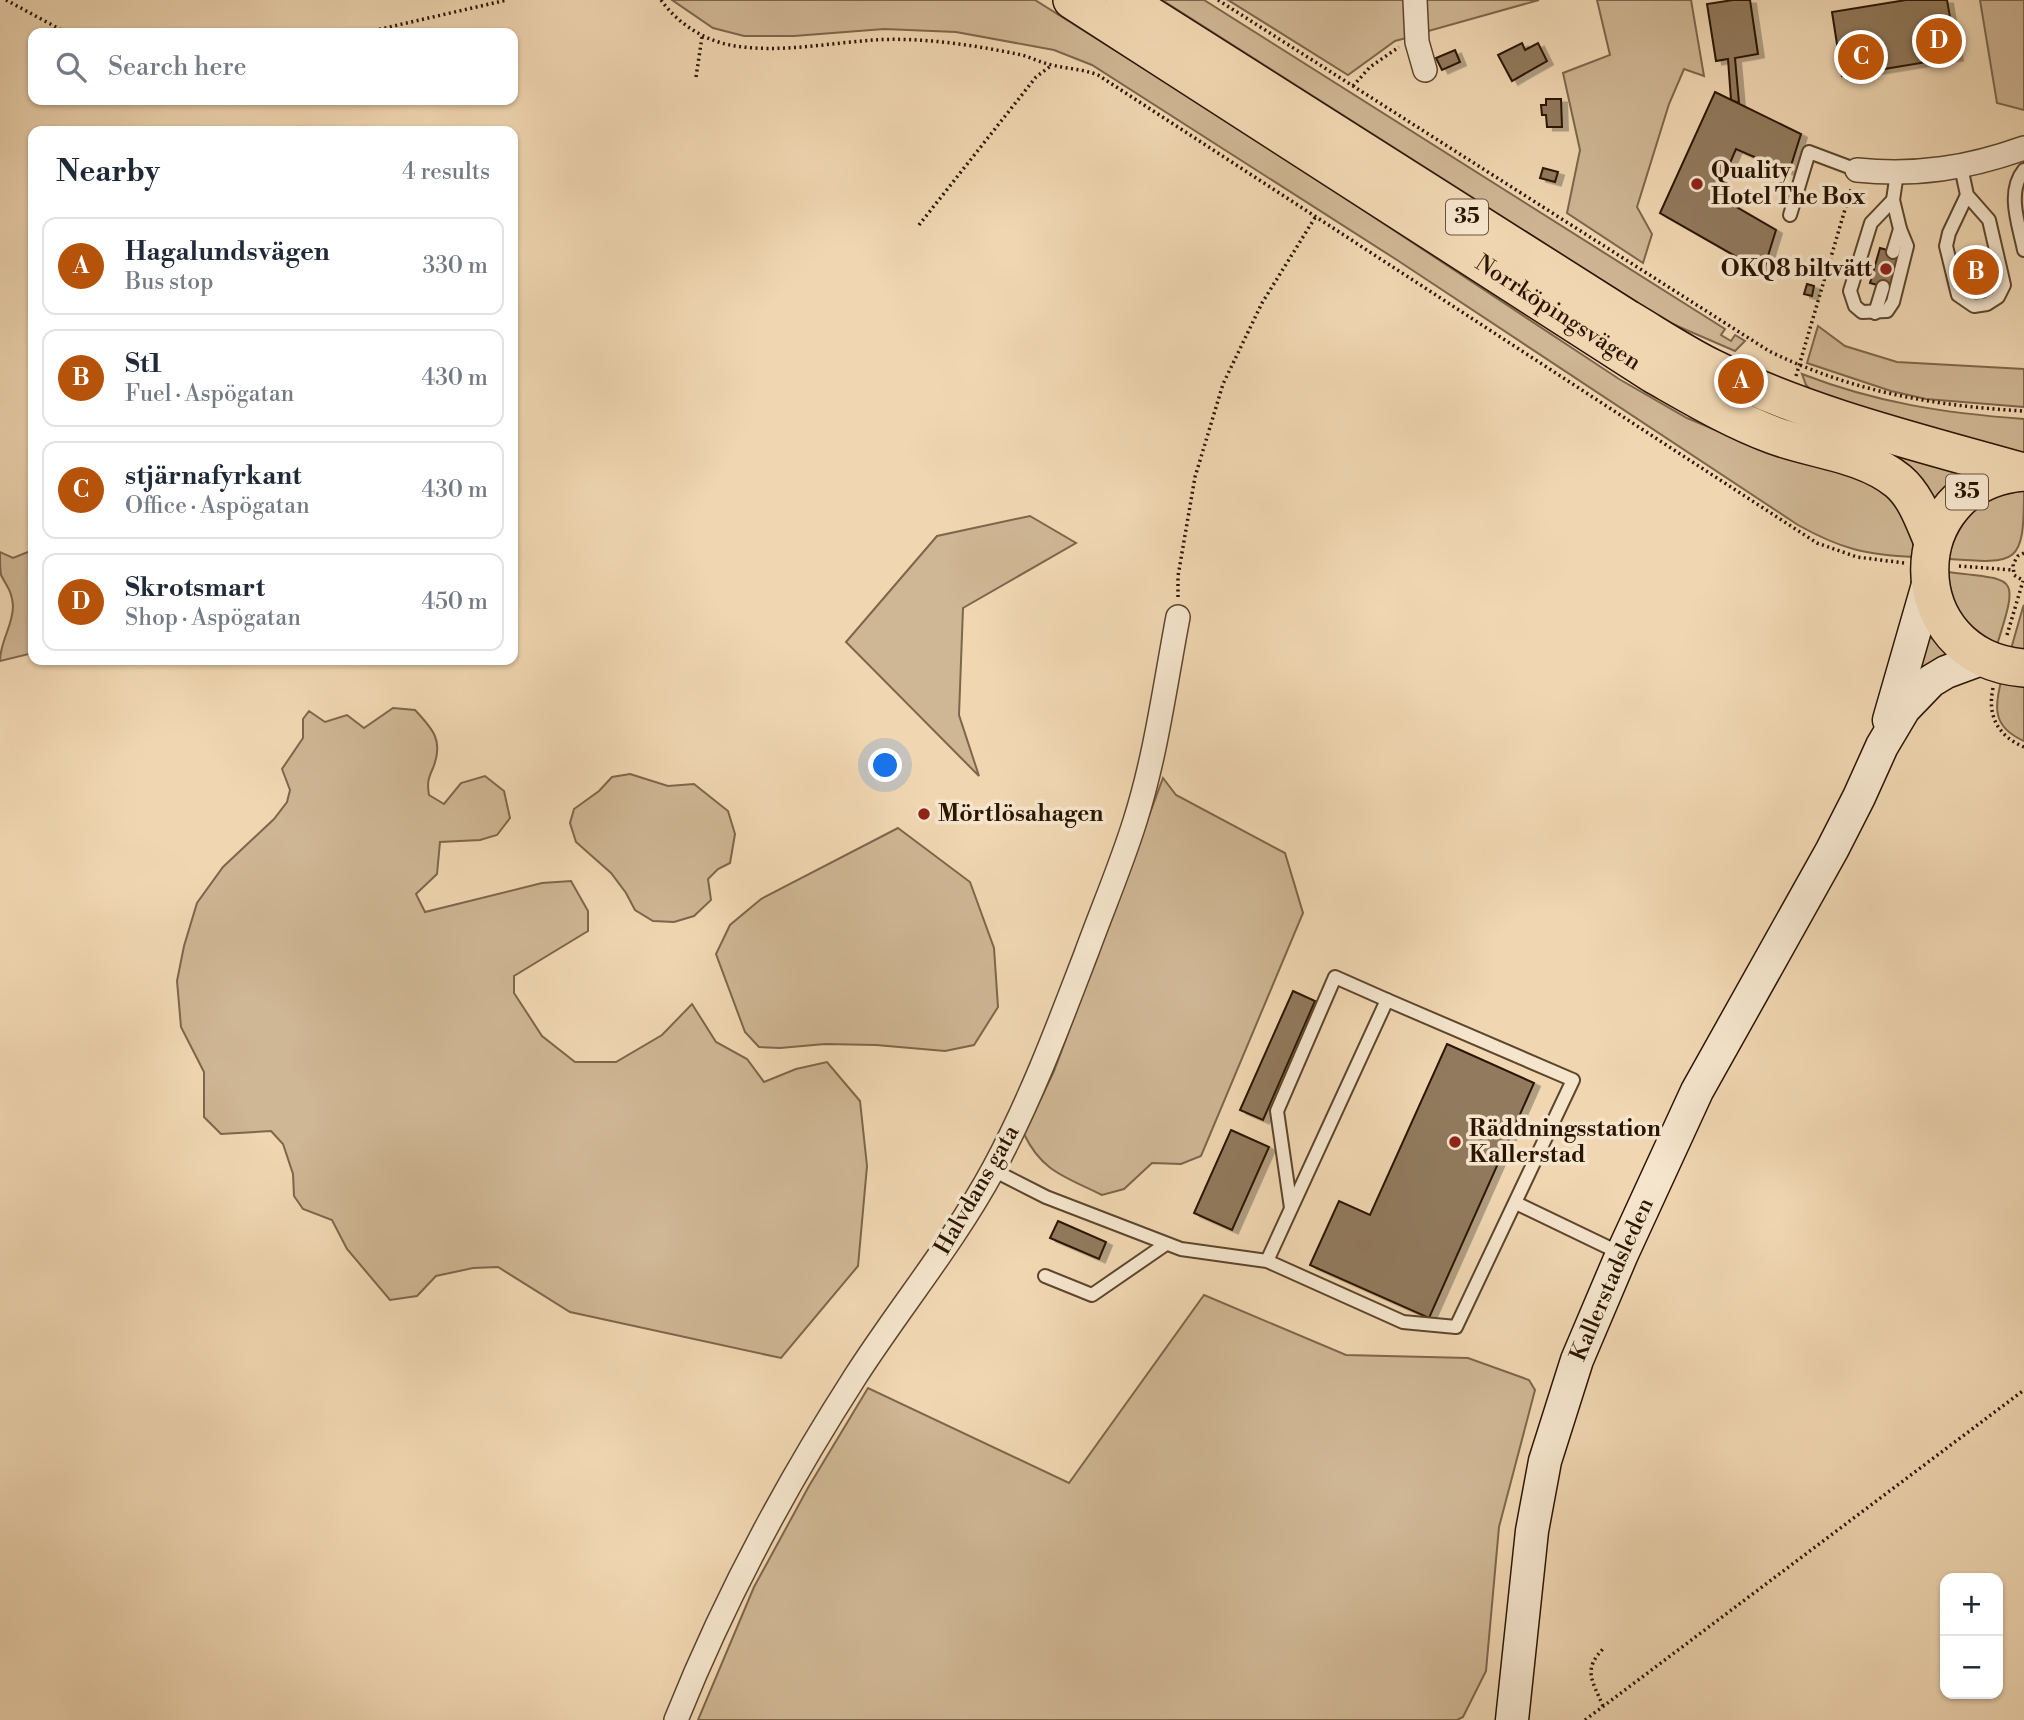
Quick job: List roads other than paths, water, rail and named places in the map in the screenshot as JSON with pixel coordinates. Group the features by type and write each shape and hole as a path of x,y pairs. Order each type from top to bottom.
{"main road":[{"name":"Norrköpingsvägen","path":"1072,0 1699,401 1774,435 1866,463 1890,475 1901,483 1916,504 1934,563"},
{"name":"Norrköpingsvägen","path":"1125,0 1628,319 1708,366 1794,403 1849,422 2023,472"},
{"name":"35","path":"2007,664 1961,643 1943,621 1932,595 1934,563 1945,516 1963,495 1987,480 2023,472"},
{"name":"Kallerstadsleden","path":"1882,746 1934,563"},
{"name":"Kallerstadsleden","path":"1512,1720 1532,1531 1545,1461 1577,1360 1697,1091 1832,850 1860,797 1882,746 1904,709 1931,681 1946,672 2007,664"},
{"name":"Kallerstadsleden","path":"1488,1720 1497,1708 1519,1655"}],"street":[{"path":"1415,0 1416,42 1424,71"},
{"path":"1857,170 1897,173 1961,167 2024,148"},
{"name":"Halvdans gata","path":"676,1720 738,1579 803,1461 856,1376 960,1226 993,1170 1041,1071 1135,820 1178,617"}],"lane":[{"path":"1790,215 1809,152 1857,170"},
{"path":"1961,167 1966,195 1989,220 2004,285 1998,297 1987,304 1974,306 1958,295 1946,246 1966,195"},
{"path":"2024,170 2016,179 2014,195 2024,250"},
{"path":"1892,200 1871,223 1850,291 1855,306 1861,312 1887,311 1893,302 1907,246 1892,200 1897,173"},
{"path":"1893,252 1900,229"},
{"path":"1875,313 1882,287"},
{"path":"993,1170 1046,1197 1181,1250 1267,1261 1403,1322 1456,1326 1573,1080 1335,977 1277,1111 1291,1209"},
{"path":"1267,1261 1387,1000"},
{"path":"1516,1203 1622,1254"},
{"path":"1045,1276 1092,1295 1166,1244"}],"place":[{"name":"Skrotsmart","path":"1939,41"},
{"name":"stjärnafyrkant","path":"1861,57"},
{"name":"Quality Hotel The Box","path":"1697,184"},
{"name":"OKQ8 biltvätt","path":"1886,269"},
{"name":"St1","path":"1976,272"},
{"name":"Hagalundsvägen","path":"1741,381"},
{"name":"Mörtlösahagen","path":"924,814"},
{"name":"Räddningsstation Kallerstad","path":"1455,1142"}]}
